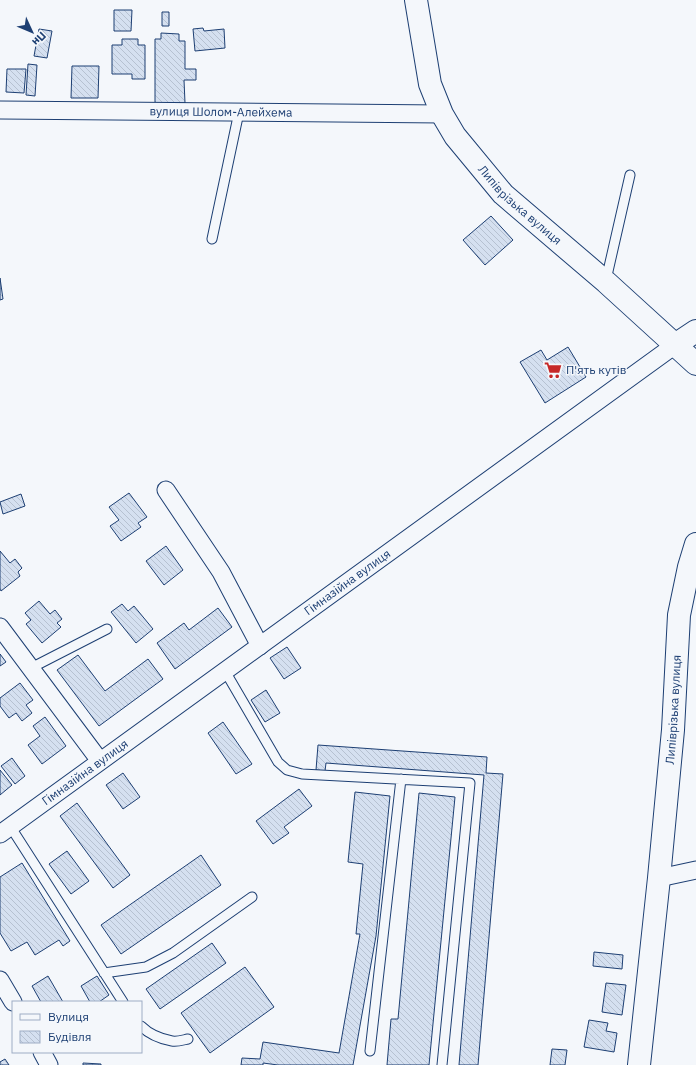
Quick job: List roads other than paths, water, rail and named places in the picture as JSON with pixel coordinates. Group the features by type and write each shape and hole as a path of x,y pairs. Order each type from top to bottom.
{"street":[{"name":"Липіврізька вулиця","path":"416,0 430,84 442,114 455,136 503,194 606,282 696,364"},
{"name":"вулиця Шолом-Алейхема","path":"0,110 442,114"},
{"name":"Гімназійна вулиця","path":"5,830 696,331"},
{"path":"166,490 221,572 260,646"},
{"name":"Липіврізька вулиця","path":"639,1065 673,730 679,615 689,567 696,544"},
{"path":"0,627 100,761"},
{"path":"659,878 696,870"},
{"path":"0,980 13,1001"},
{"path":"43,1053 49,1065"}],"lane":[{"path":"212,239 239,112"},
{"path":"606,282 630,175"},
{"path":"31,668 107,629"},
{"path":"225,671 278,762 287,770 302,774 470,783 442,1065"},
{"path":"370,1051 401,779"},
{"path":"5,830 122,1001"},
{"path":"104,973 146,968 173,953 252,897"},
{"path":"142,1027 146,1031 159,1037 173,1041 188,1039"}],"place":[{"name":"П'ять кутів","path":"553,370"}]}
